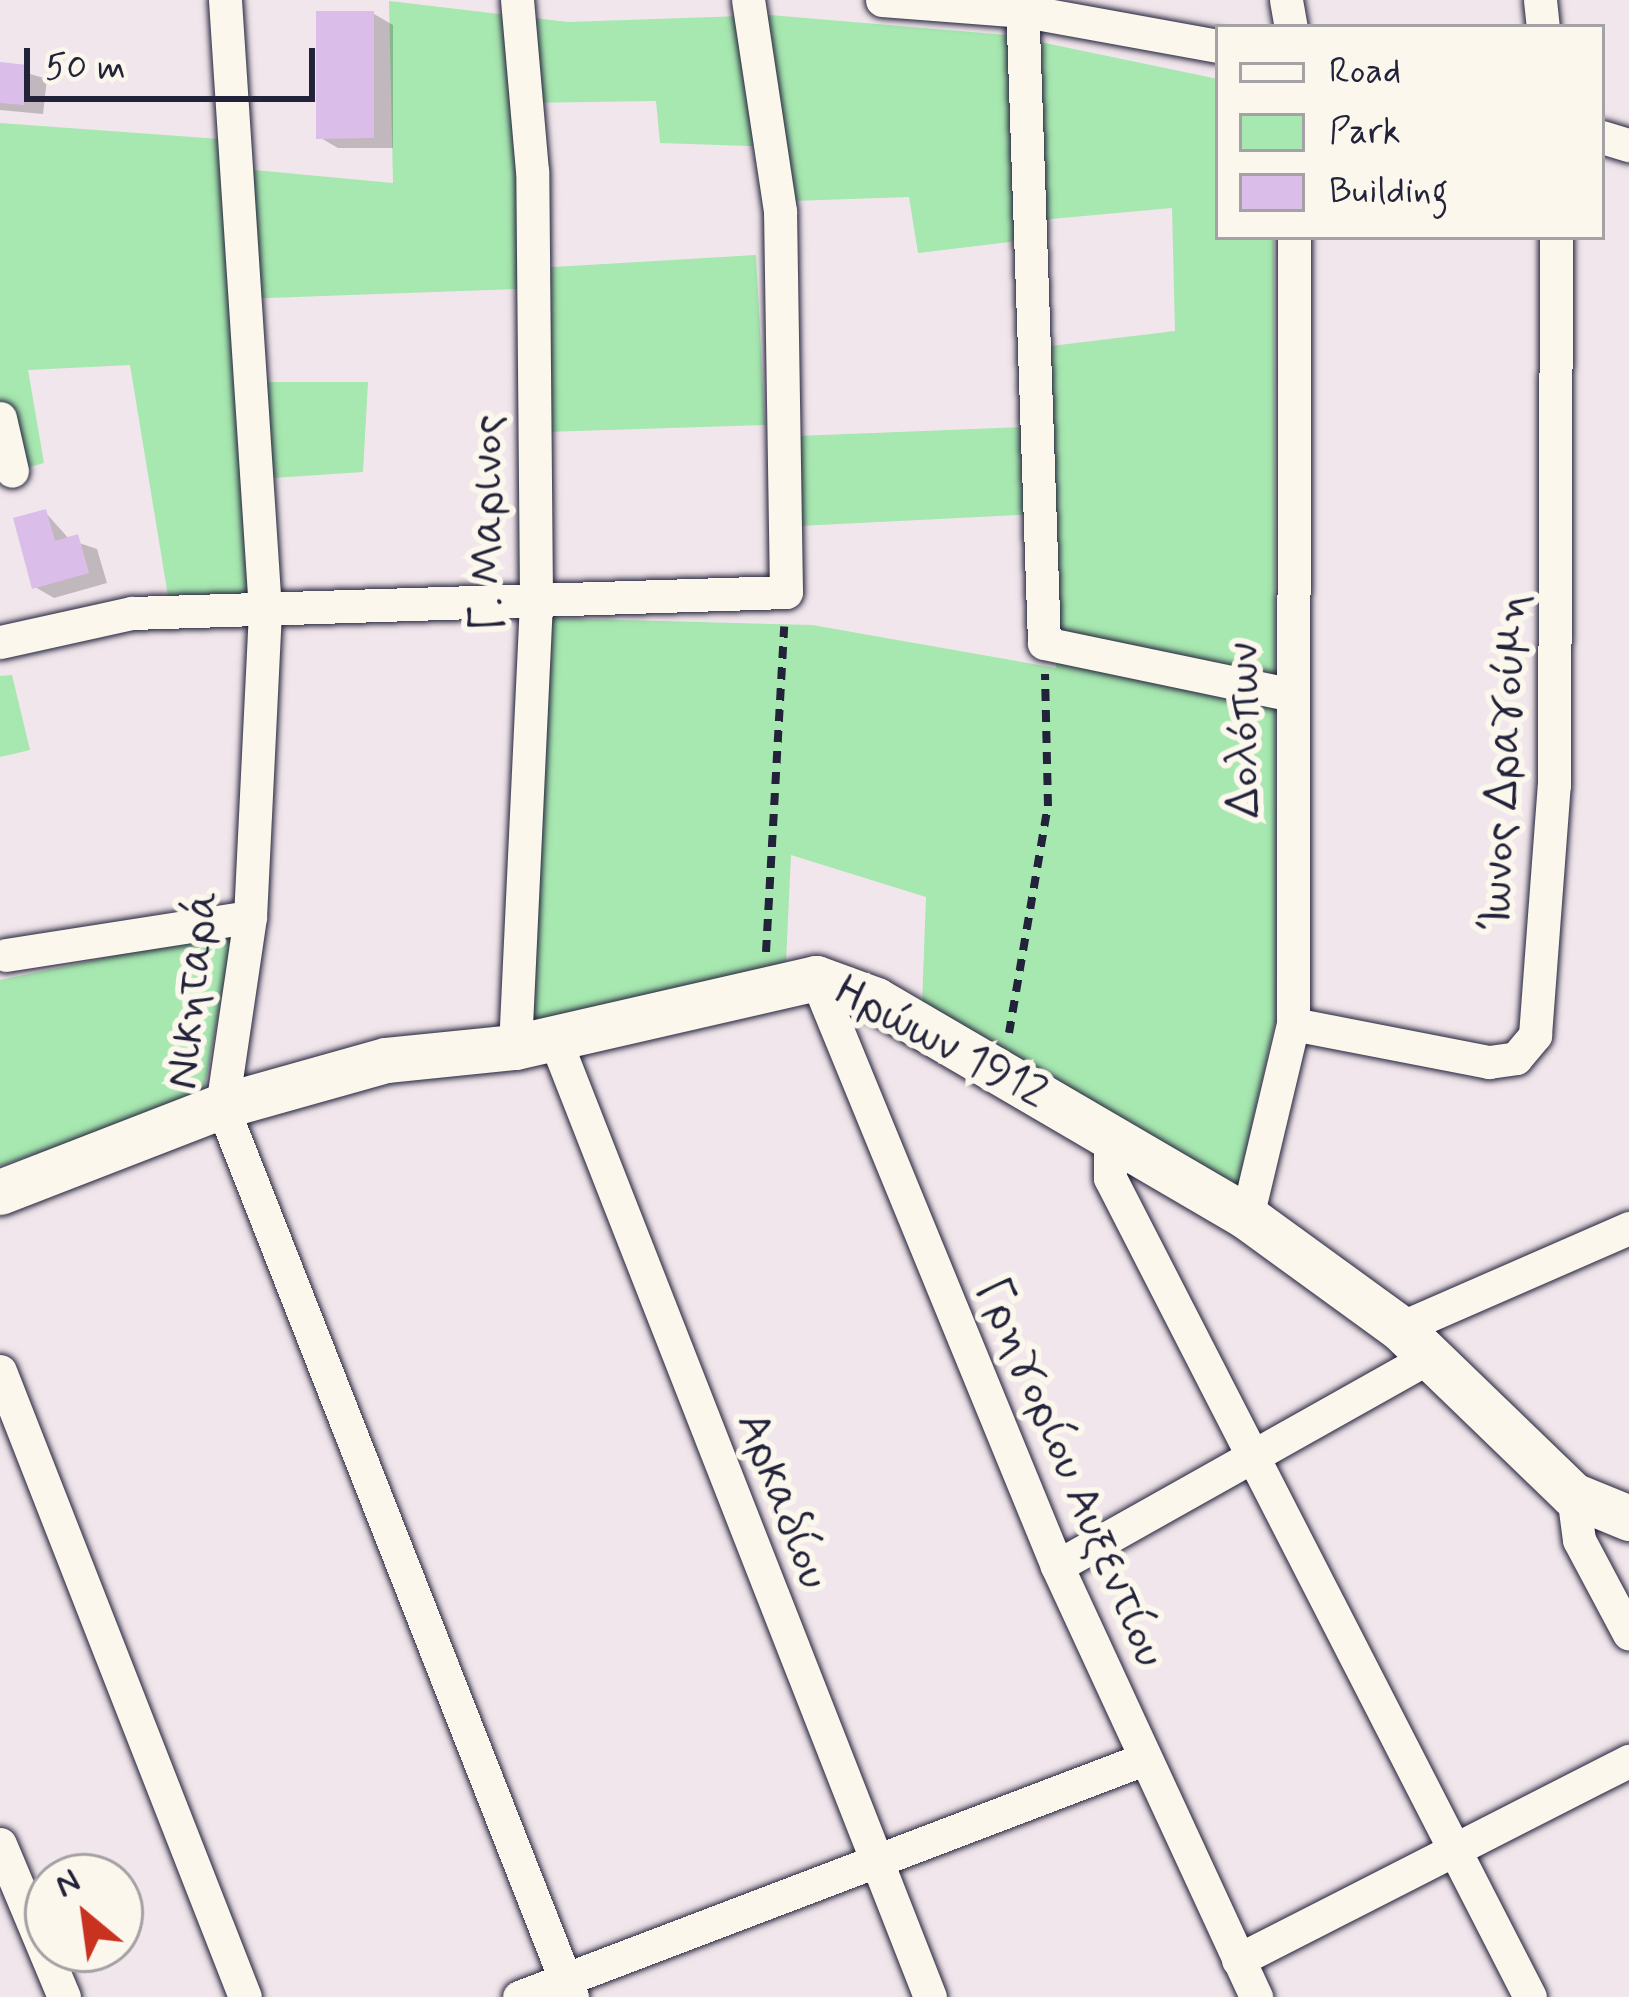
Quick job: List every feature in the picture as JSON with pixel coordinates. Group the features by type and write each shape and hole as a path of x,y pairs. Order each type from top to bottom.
{"street":[{"name":"Νικηταρά","path":"225,0 265,611 250,916 222,1106 568,1989"},
{"name":"Γ. Μαρινος","path":"517,0 532,171 534,1042"},
{"path":"0,641 132,613 786,592 780,211 748,0"},
{"path":"881,0 1023,6 1215,45"},
{"path":"1023,6 1044,643 1289,694"},
{"name":"Δολόπων","path":"1247,1216 1293,1024 1289,694 1294,240"},
{"name":"Ίωνος Δραγούμη","path":"1293,1024 1489,1062 1516,1058 1535,1036 1554,785 1556,240"},
{"path":"0,418 12,471"},
{"path":"6,955 250,916"},
{"name":"Ηρώων 1912","path":"0,1192 222,1106 386,1060 534,1042 816,978 1000,1070 1247,1216 1415,1343 1573,1495 1629,1518"},
{"name":"Γρηγορίου Αυξεντίου","path":"816,978 1057,1566 1256,1997"},
{"name":"Αρκαδίου","path":"534,1042 930,1997"},
{"path":"1110,1135 1110,1178 1260,1454 1530,1997"},
{"path":"1057,1566 1260,1454 1415,1343 1629,1228"},
{"path":"0,1371 245,1997"},
{"path":"1573,1495 1579,1540 1629,1634"},
{"path":"519,1997 568,1989 874,1862 1144,1759"},
{"path":"1238,1960 1629,1761"},
{"path":"0,1844 64,1997"}],"path":[{"path":"764,990 786,592"},
{"path":"1000,1070 1036,926 1048,806 1044,643"}],"green space":[{"path":"389,1 568,22 770,15 1007,35 1215,78 1215,240 1274,240 1276,1018 1238,1185 922,1005 926,897 791,855 786,962 533,1031 548,618 812,625 1056,668 1056,513 799,526 797,436 1052,426 1051,346 1175,331 1172,208 1051,219 1010,242 918,253 909,197 792,201 780,147 660,143 656,101 522,103 520,269 756,255 765,425 545,432 542,288 241,299 241,382 368,382 363,472 242,480 248,593 169,602 130,365 28,370 44,463 0,475 0,123 220,139 222,167 393,183"},
{"path":"12,675 30,750 0,757 0,676"},
{"path":"234,931 203,1096 0,1166 0,980"}],"building":[{"path":"316,11 374,11 374,138 316,139"},
{"path":"0,62 28,65 24,105 0,103"},
{"path":"46,509 55,541 78,534 89,573 32,589 13,518"}]}
